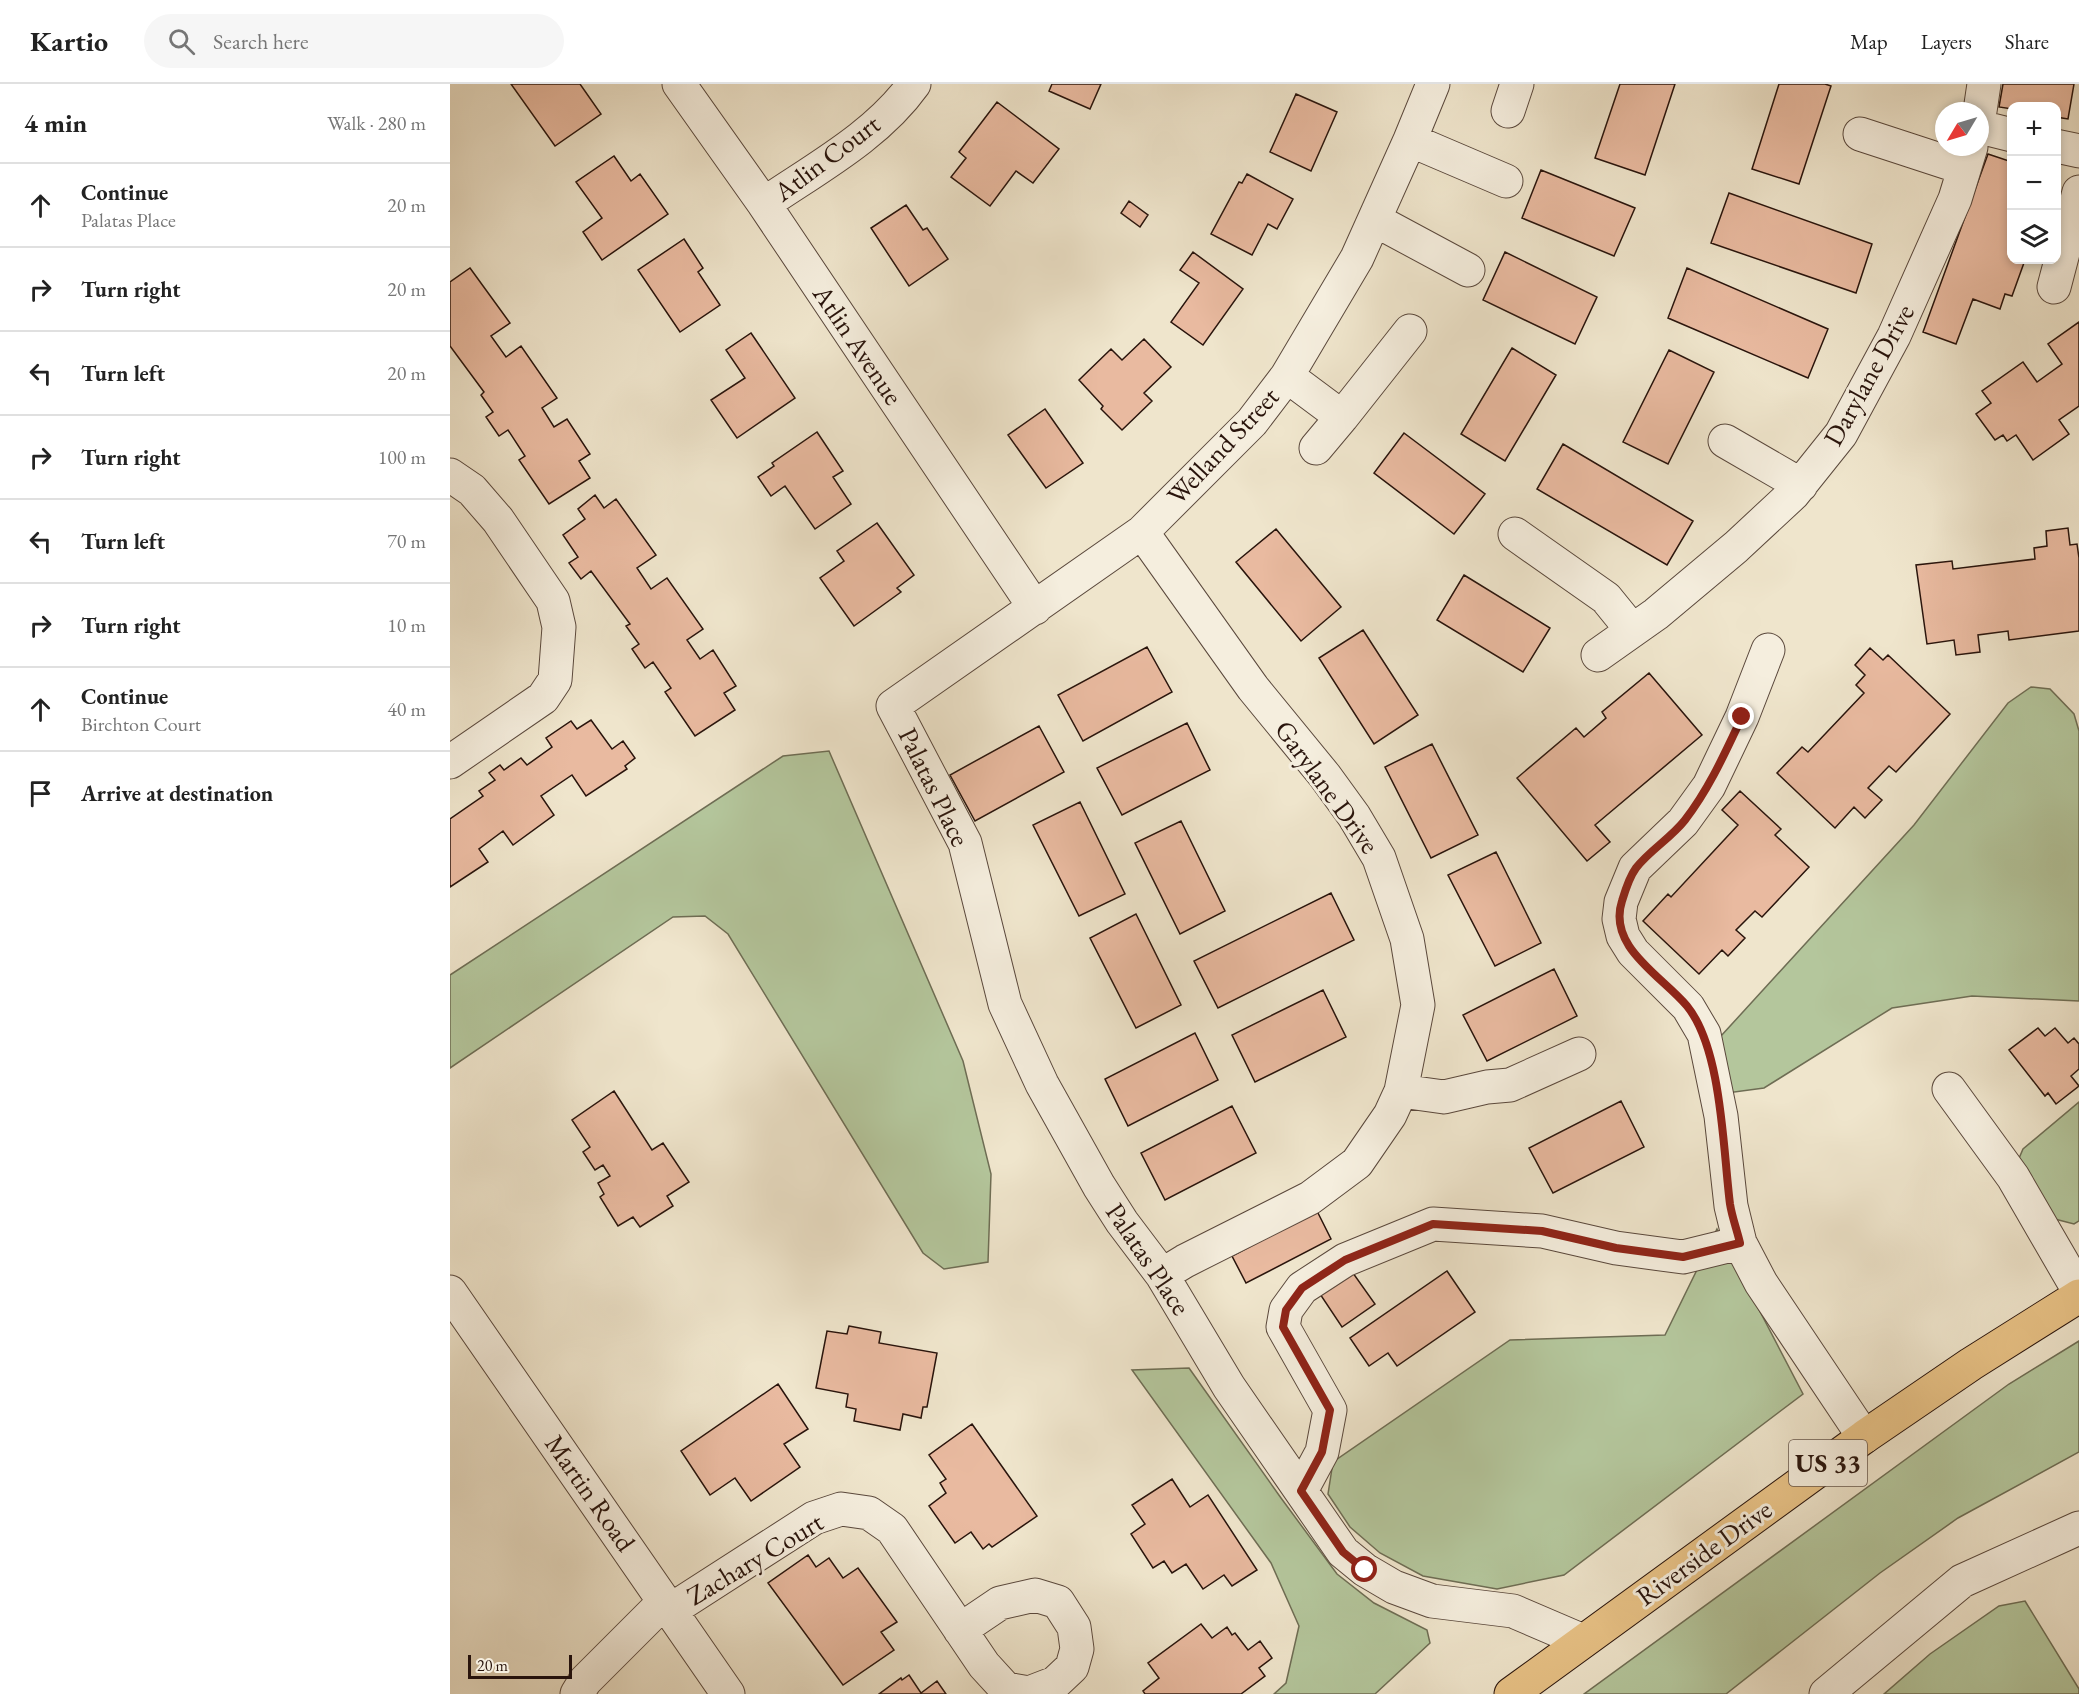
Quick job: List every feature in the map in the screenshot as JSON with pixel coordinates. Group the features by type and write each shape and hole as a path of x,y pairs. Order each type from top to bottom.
{"main road":[{"name":"Riverside Drive","path":"1511,1694 1864,1437 1971,1364 2079,1296"}],"street":[{"name":"Atlin Avenue","path":"679,84 764,204 1035,608"},
{"name":"Atlin Court","path":"764,204 858,140 904,97 914,84"},
{"name":"Welland Street","path":"893,706 1142,532 1252,422 1287,376 1357,258 1433,84"},
{"path":"1981,102 1984,84"},
{"path":"1989,129 2007,134"},
{"path":"1860,134 1968,158"},
{"path":"1410,140 1506,181"},
{"path":"2061,147 2079,152"},
{"name":"Darylane Drive","path":"1598,655 1656,614 1736,547 1793,494 1841,434 1894,336 1954,199 1968,158"},
{"path":"2054,287 2079,192"},
{"path":"1375,220 1468,270"},
{"path":"1316,448 1410,331"},
{"path":"1287,376 1342,417"},
{"path":"1725,441 1801,485"},
{"path":"450,475 472,490 498,520 553,601 559,627 555,680 543,698 450,762"},
{"name":"Garylane Drive","path":"1142,532 1253,688 1325,776 1379,858 1407,939 1418,1005 1401,1091 1390,1115 1357,1163 1310,1198 1185,1261 1162,1275"},
{"path":"1515,534 1606,598 1632,630"},
{"path":"1767,650 1742,717 1708,786 1683,822 1635,868 1621,902 1619,920 1623,936 1633,952 1688,1007 1704,1034 1721,1116 1731,1206 1740,1243 1761,1283 1864,1437"},
{"name":"Palatas Place","path":"893,706 965,843 1005,1004 1042,1084 1099,1186 1122,1222 1162,1275 1229,1387 1343,1552 1365,1570 1394,1587 1432,1601 1513,1611 1583,1641"},
{"path":"1401,1091 1444,1096 1487,1087 1510,1085 1579,1054"},
{"path":"1949,1089 2013,1177 2079,1291"},
{"path":"1301,1491 1322,1452 1330,1410 1283,1327 1286,1310 1302,1288 1345,1260 1433,1224 1542,1231 1616,1248 1683,1257 1740,1243"},
{"name":"Martin Road","path":"450,1292 728,1694"},
{"name":"Zachary Court","path":"577,1694 585,1681 668,1606 814,1518 841,1509 869,1513 892,1529 960,1630"},
{"path":"1826,1694 1962,1581 2079,1528"}],"green space":[{"path":"2031,687 2050,689 2074,714 2079,731 2079,1001 1972,996 1892,1008 1764,1088 1727,1093 1710,1048 1914,825 2008,703"},
{"path":"829,751 963,1061 991,1174 988,1262 944,1269 923,1253 728,934 705,916 673,917 450,1068 450,975 783,756"},
{"path":"2079,1102 2079,1221 2074,1224 2051,1218 2014,1170 2023,1149"},
{"path":"1717,1229 1803,1394 1564,1575 1497,1589 1423,1576 1380,1553 1350,1527 1328,1494 1333,1462 1510,1340 1665,1335"},
{"path":"2079,1341 2079,1452 1958,1518 1880,1573 1726,1694 1584,1694 2009,1384"},
{"path":"1189,1368 1337,1574 1374,1603 1427,1630 1430,1643 1375,1694 1274,1694 1286,1683 1299,1626 1271,1563 1132,1370"},
{"path":"2025,1601 2079,1689 2079,1694 1884,1694 1930,1654 1999,1606"}],"building":[{"path":"511,84 580,84 601,114 555,146"},
{"path":"1052,84 1101,84 1090,109 1049,91"},
{"path":"1620,84 1675,84 1645,175 1595,158"},
{"path":"1779,84 1831,86 1799,184 1752,169"},
{"path":"2003,84 2074,84 2068,119 2061,118 2061,102 2007,102 2007,108 1999,107"},
{"path":"1296,94 1337,112 1311,171 1270,152"},
{"path":"997,102 1059,149 1033,183 1016,171 990,206 951,177 966,158 959,152"},
{"path":"1989,154 2007,160 2007,264 2024,264 2012,296 2005,294 2000,309 1973,299 1956,344 1923,332 1987,156"},
{"path":"614,156 631,181 640,174 668,214 602,260 583,232 602,218 576,182"},
{"path":"1541,170 1635,208 1614,256 1522,218"},
{"path":"1247,174 1293,199 1277,229 1268,224 1252,255 1211,234 1239,182 1242,183"},
{"path":"1729,193 1872,244 1856,293 1711,243"},
{"path":"1129,201 1148,215 1140,227 1121,213"},
{"path":"906,205 923,230 927,228 948,259 909,286 871,228"},
{"path":"684,239 703,268 698,272 720,305 680,332 638,270"},
{"path":"1193,252 1243,289 1203,345 1171,322 1199,283 1180,270"},
{"path":"1505,252 1597,297 1575,344 1483,300"},
{"path":"470,268 510,323 491,336 506,357 521,346 557,398 542,408 554,427 567,419 590,454 579,461 590,478 549,504 519,460 525,456 508,430 499,436 486,417 493,412 481,395 484,392 450,346 450,282"},
{"path":"1687,268 1828,329 1808,378 1668,318"},
{"path":"2079,322 2079,406 2059,420 2069,434 2033,460 2016,435 2007,441 2003,435 1995,440 1976,414 1991,403 1982,391 2023,362 2037,382 2062,364 2048,344"},
{"path":"751,333 795,398 737,438 711,400 745,378 726,350"},
{"path":"1144,339 1171,367 1144,393 1152,401 1122,430 1101,409 1103,406 1079,380 1111,349 1122,360"},
{"path":"1512,348 1556,375 1505,461 1461,434"},
{"path":"1669,350 1714,372 1668,464 1623,442"},
{"path":"1045,409 1083,463 1046,488 1008,435"},
{"path":"817,432 843,471 833,477 851,504 815,529 785,486 771,496 758,477 774,466 772,463"},
{"path":"1404,433 1485,494 1454,534 1374,473"},
{"path":"1563,444 1693,521 1667,565 1537,489"},
{"path":"595,495 604,508 616,499 656,555 637,568 651,589 667,578 703,629 687,640 700,659 713,650 736,686 724,693 735,710 695,736 665,692 671,688 653,662 645,668 632,649 639,644 626,626 630,624 591,571 581,579 569,563 578,557 563,535 585,519 578,509"},
{"path":"877,523 914,575 897,588 901,592 854,626 820,578 844,561 837,551"},
{"path":"2068,528 2070,545 2077,544 2079,558 2079,631 2009,640 2008,631 1978,635 1980,652 1956,655 1954,640 1927,644 1916,565 1952,561 1953,569 2035,559 2034,548 2047,546 2046,531"},
{"path":"1276,529 1341,607 1301,641 1236,562"},
{"path":"1464,575 1550,628 1523,672 1437,620"},
{"path":"1363,630 1418,715 1374,744 1319,658"},
{"path":"1147,647 1172,692 1083,741 1058,695"},
{"path":"1870,648 1883,660 1888,655 1950,714 1896,772 1889,766 1868,788 1882,800 1865,818 1854,807 1835,828 1777,773 1802,747 1808,752 1864,693 1856,685 1865,675 1855,665"},
{"path":"1649,673 1702,735 1595,825 1610,842 1587,861 1517,778 1576,728 1584,737 1606,718 1602,712"},
{"path":"591,720 612,749 623,741 635,758 625,766 627,769 586,796 572,775 541,796 554,815 513,845 503,831 479,849 488,862 450,887 450,819 483,796 479,791 495,780 489,773 500,765 504,770 521,758 527,765 552,747 546,738 571,721 577,729"},
{"path":"1187,723 1210,770 1122,815 1097,768"},
{"path":"1039,726 1064,772 975,821 950,775"},
{"path":"1432,744 1478,835 1431,858 1385,767"},
{"path":"1740,791 1781,829 1775,835 1809,867 1762,917 1755,911 1736,930 1745,938 1728,956 1722,950 1699,974 1643,921 1668,894 1671,897 1738,825 1722,810"},
{"path":"1080,802 1125,894 1079,916 1033,825"},
{"path":"1181,821 1225,911 1180,934 1135,843"},
{"path":"1496,852 1541,943 1495,966 1448,875"},
{"path":"1331,893 1354,940 1218,1008 1194,961"},
{"path":"1136,914 1181,1005 1136,1028 1090,938"},
{"path":"1554,969 1577,1016 1487,1061 1463,1015"},
{"path":"1323,990 1346,1037 1255,1082 1232,1035"},
{"path":"2038,1028 2045,1036 2055,1028 2068,1043 2074,1038 2079,1044 2079,1069 2071,1076 2079,1086 2056,1104 2048,1093 2045,1096 2009,1050"},
{"path":"1195,1033 1218,1080 1128,1126 1105,1079"},
{"path":"614,1091 652,1150 663,1143 689,1182 667,1196 673,1206 640,1227 633,1217 618,1226 600,1197 604,1194 598,1183 610,1176 603,1165 595,1170 583,1152 590,1147 572,1120"},
{"path":"1621,1101 1644,1147 1553,1193 1529,1148"},
{"path":"1232,1106 1256,1153 1165,1200 1141,1153"},
{"path":"1317,1211 1331,1239 1246,1283 1232,1256"},
{"path":"1348,1266 1375,1304 1342,1327 1316,1288"},
{"path":"1447,1271 1475,1312 1397,1366 1388,1353 1369,1366 1350,1338"},
{"path":"849,1326 881,1332 879,1343 937,1353 927,1407 923,1407 921,1418 903,1414 900,1430 854,1421 856,1409 846,1407 848,1394 816,1388 827,1331 847,1334"},
{"path":"778,1384 808,1429 784,1444 800,1467 751,1501 735,1478 710,1495 681,1451"},
{"path":"972,1424 1037,1516 992,1547 989,1544 983,1549 971,1532 955,1543 929,1506 946,1493 940,1483 946,1479 929,1455"},
{"path":"1172,1479 1190,1507 1208,1495 1257,1570 1232,1586 1224,1575 1203,1589 1186,1564 1172,1573 1164,1561 1153,1568 1131,1534 1145,1524 1132,1505"},
{"path":"808,1555 816,1567 829,1558 843,1578 858,1568 897,1622 881,1632 894,1650 843,1685 768,1583"},
{"path":"1201,1624 1212,1638 1227,1627 1232,1635 1235,1633 1248,1650 1260,1641 1272,1658 1259,1668 1265,1676 1241,1694 1145,1694 1143,1691 1159,1678 1148,1663"},
{"path":"909,1675 921,1693 937,1681 946,1694 879,1694"}],"route":[{"path":"1365,1570 1343,1552 1301,1491 1322,1452 1330,1410 1283,1327 1286,1310 1302,1288 1345,1260 1433,1224 1542,1231 1616,1248 1683,1257 1740,1243 1731,1206 1721,1116 1704,1034 1688,1007 1633,952 1623,936 1619,920 1621,902 1635,868 1683,822 1708,786 1742,717"}]}
